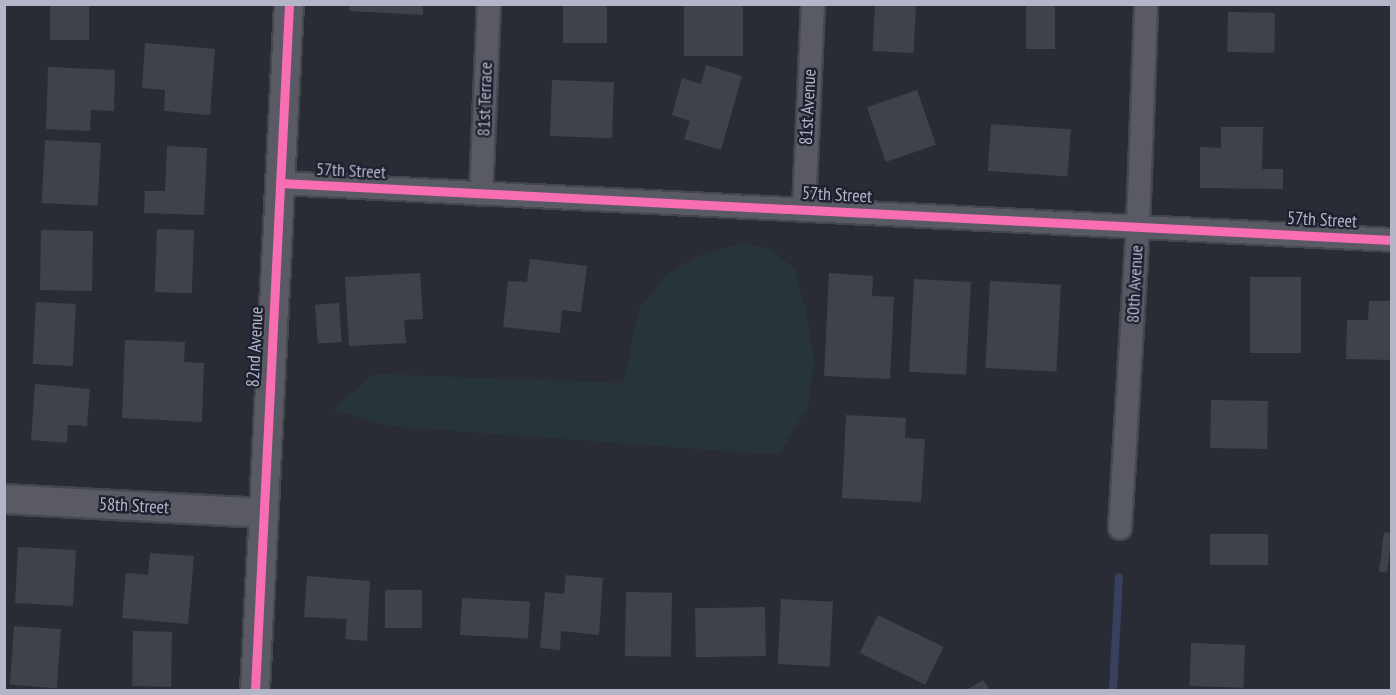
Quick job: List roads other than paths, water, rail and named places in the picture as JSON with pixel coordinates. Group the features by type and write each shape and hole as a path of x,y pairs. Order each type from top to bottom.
{"street":[{"name":"82nd Avenue","path":"255,690 289,4"},
{"name":"81st Terrace","path":"481,194 489,4"},
{"name":"81st Avenue","path":"804,210 813,4"},
{"name":"80th Avenue","path":"1120,528 1138,227 1146,4"},
{"name":"57th Street","path":"280,183 1392,240"},
{"name":"58th Street","path":"4,499 264,513"}],"waterway":[{"path":"1113,690 1119,577"}]}
